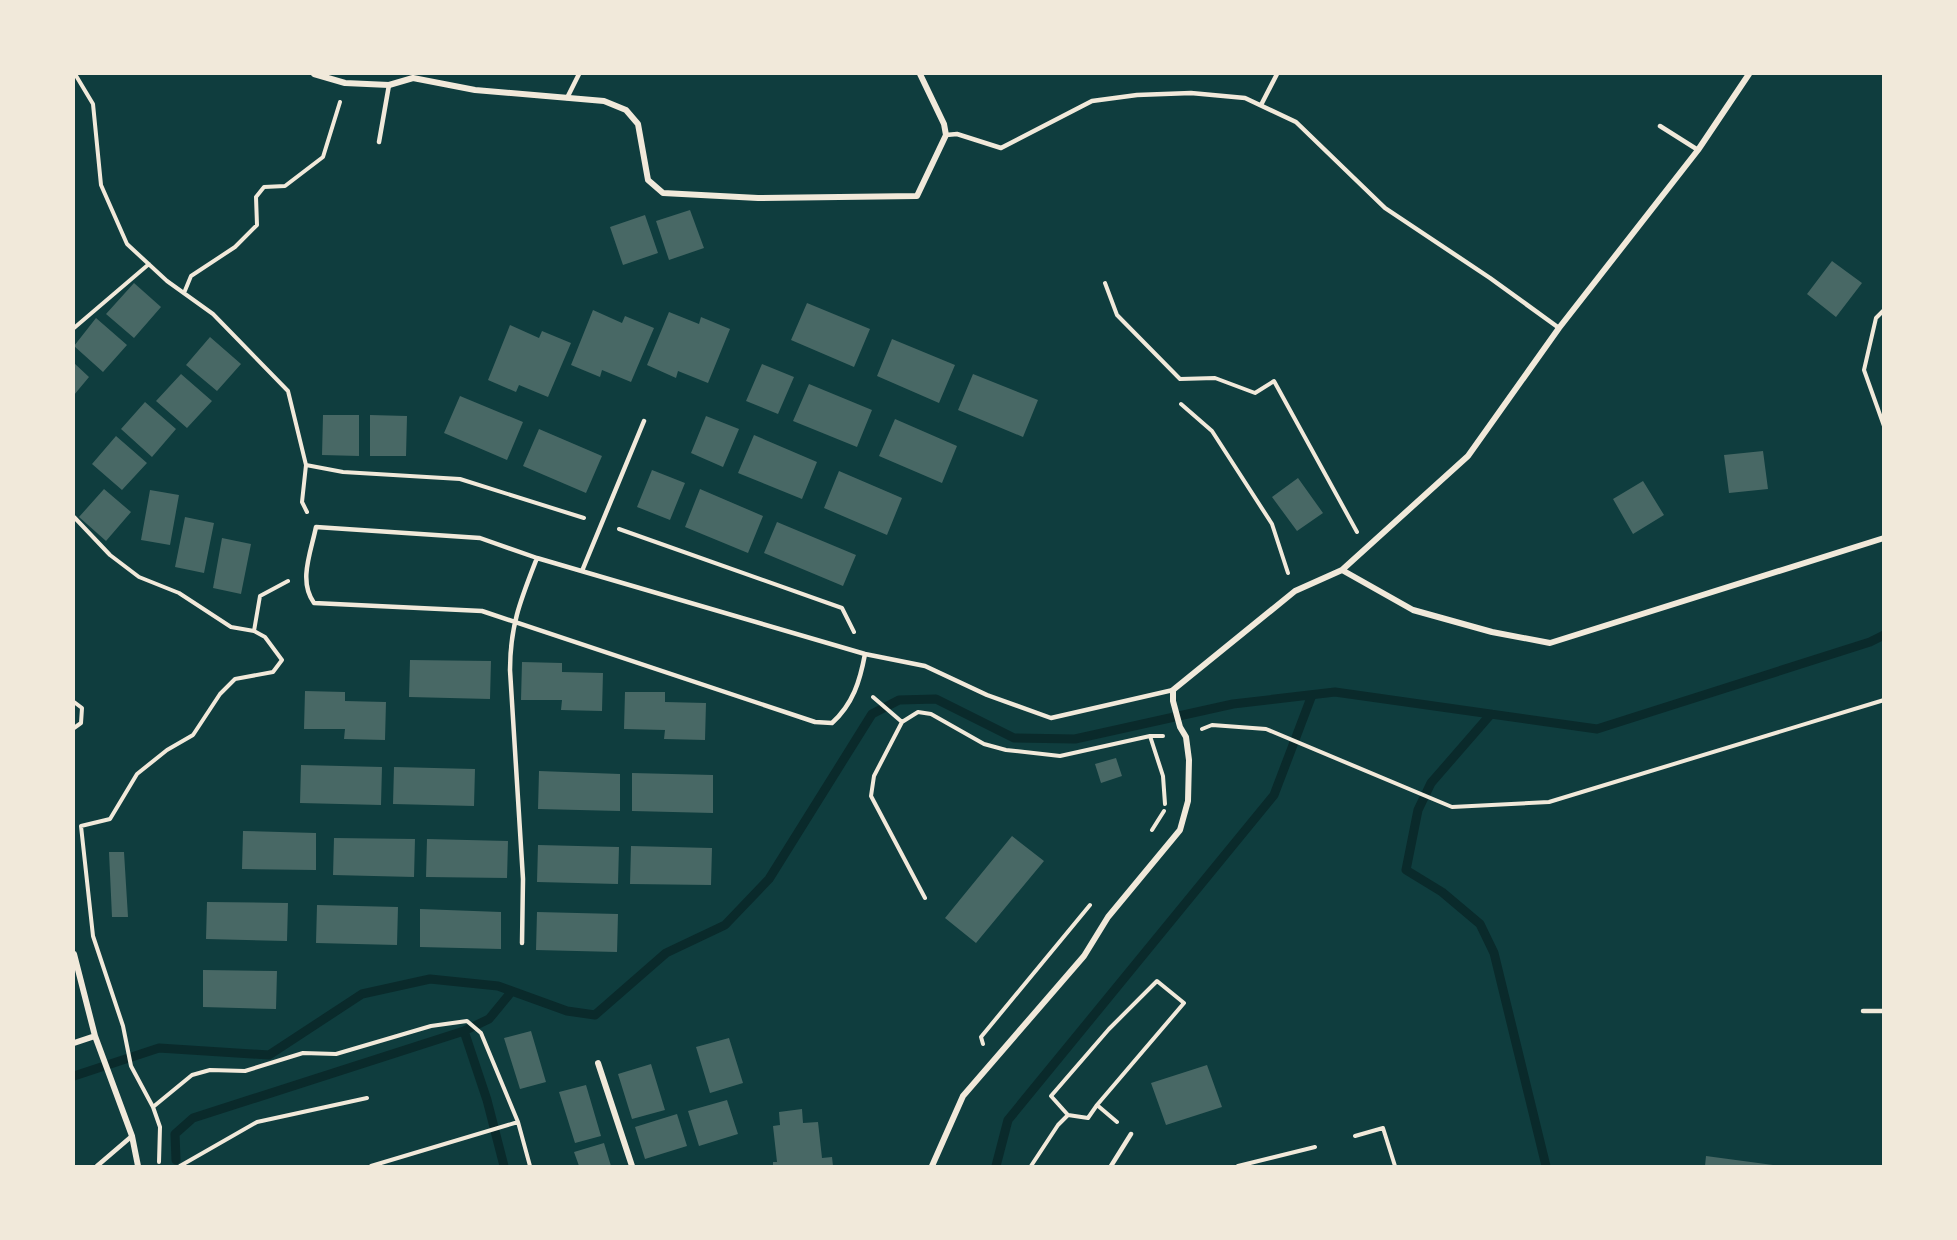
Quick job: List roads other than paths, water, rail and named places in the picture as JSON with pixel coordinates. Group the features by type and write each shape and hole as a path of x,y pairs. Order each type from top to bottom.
{"street":[{"path":"314,74 345,83 389,85 414,76 475,90 604,100 626,110 638,124 648,180 663,193 758,198 916,196 946,135 944,124 920,74"},
{"path":"932,1167 963,1096 1084,956 1108,917 1180,830 1188,801 1189,760 1186,736 1180,726 1173,701 1173,690 1295,591 1342,570 1468,456 1559,328 1698,150 1749,74"},
{"path":"1342,570 1413,610 1492,632 1550,643 1884,538"},
{"path":"74,954 95,1036 115,1096 132,1136 138,1167"},
{"path":"74,1043 95,1036"},
{"path":"598,1063 632,1167"}],"lane":[{"path":"567,98 579,74"},
{"path":"1261,105 1277,74"},
{"path":"379,142 389,85"},
{"path":"946,135 957,134 1001,148 1092,101 1137,95 1191,93 1245,98 1296,122 1385,208 1490,278 1559,328"},
{"path":"1660,126 1698,150"},
{"path":"582,571 644,421"},
{"path":"865,654 859,684 844,712 832,723 815,722 482,611 314,603 306,592 306,579 316,527 480,538 537,558 865,654 925,666 987,695 1051,718 1173,690"},
{"path":"522,943 523,879 510,670 514,620 537,558"},
{"path":"1863,1011 1884,1011"},
{"path":"1111,1167 1131,1134"},
{"path":"97,1167 132,1136"}],"waterway":[{"path":"74,1076 159,1048 269,1055 362,994 430,979 498,986 567,1011 595,1015 666,953 725,925 769,879 872,714 899,700 936,699 1014,738 1075,739 1233,704 1335,692 1597,729 1870,642 1884,635"},
{"path":"996,1166 1008,1120 1274,795 1312,695"},
{"path":"1491,714 1431,783 1418,810 1406,870 1442,892 1480,924 1494,953 1546,1166"},
{"path":"176,1160 175,1134 193,1118 464,1031 489,1019 512,991"},
{"path":"464,1031 487,1100 504,1166"}]}
